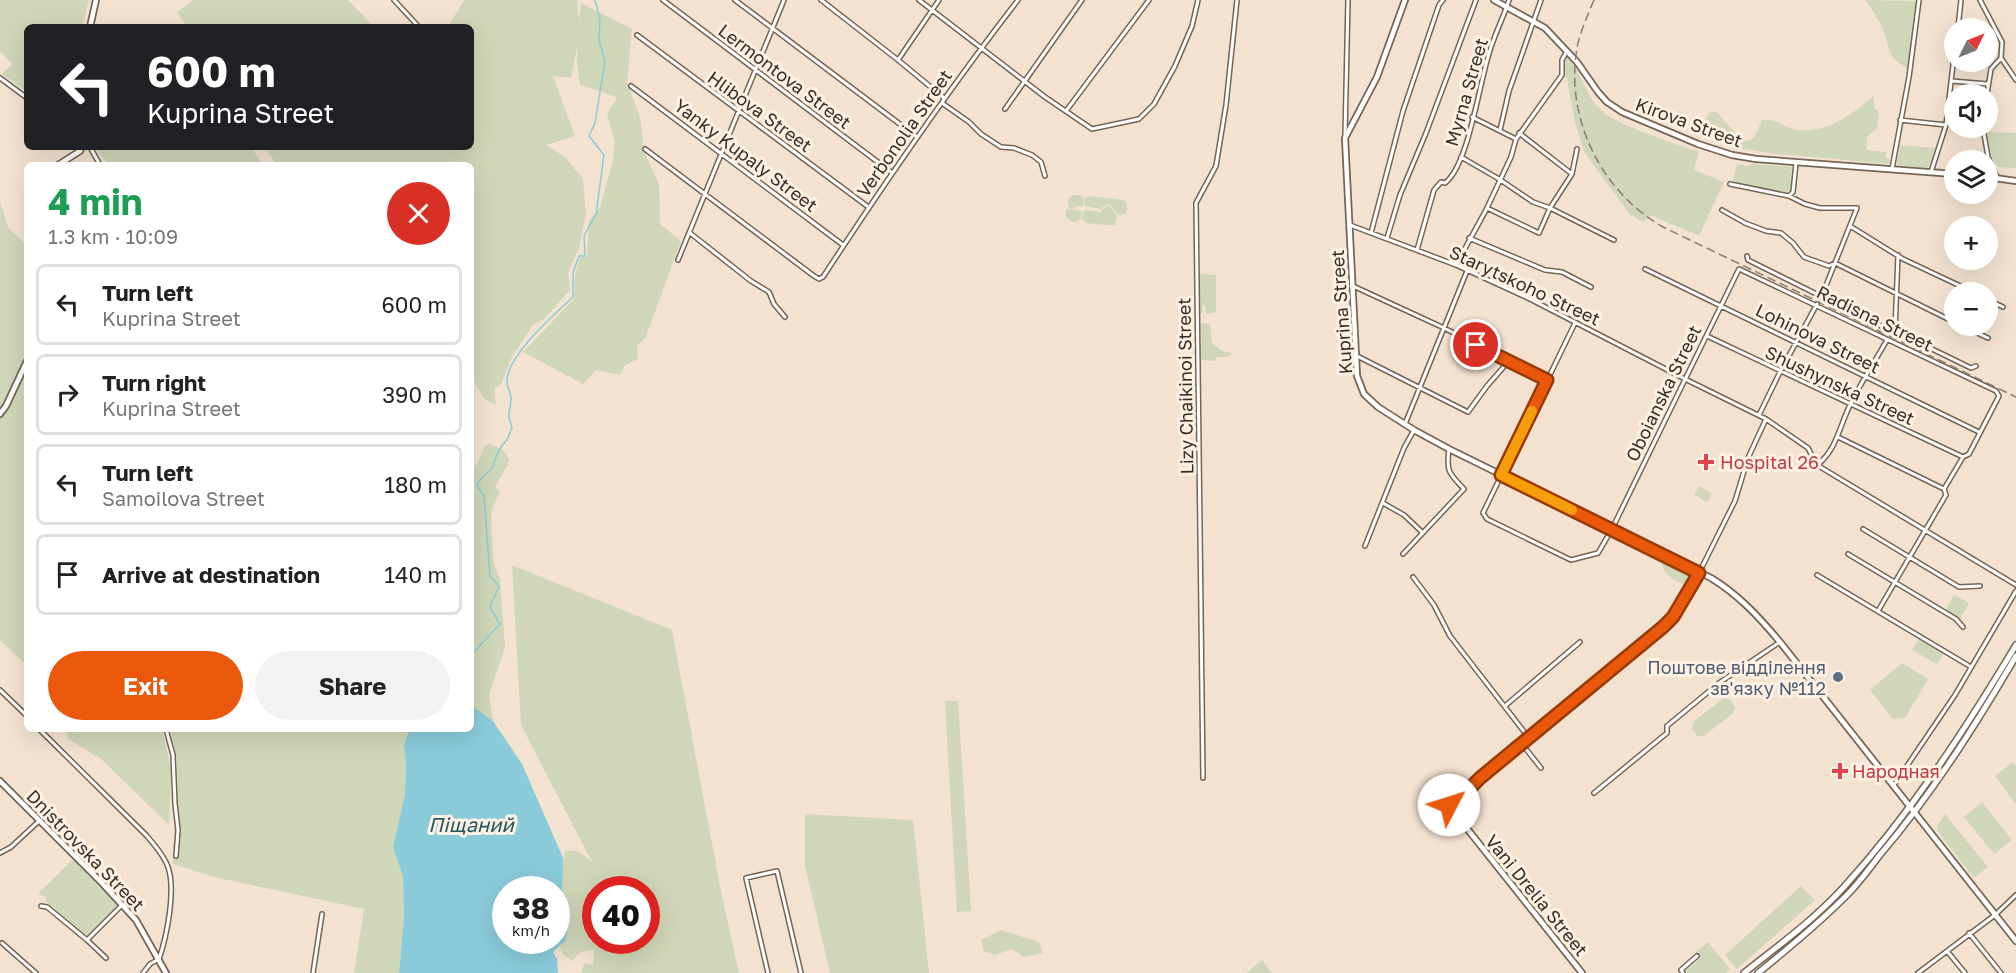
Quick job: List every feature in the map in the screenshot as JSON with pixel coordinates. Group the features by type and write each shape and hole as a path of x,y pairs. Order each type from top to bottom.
{"main road":[{"path":"91,24 96,0"},
{"name":"Kuprina Street","path":"1405,0 1377,77 1345,138 1355,355 1357,376 1364,394 1378,407 1414,430 1717,582 1741,600 1759,616 1780,642 2016,941"},
{"name":"Kirova Street","path":"1494,0 1545,28 1567,51 1607,102 1622,112 1698,144 1732,155 1944,173"},
{"path":"63,162 80,150"},
{"path":"1998,178 2016,181"},
{"path":"0,414 24,367"},
{"path":"1522,744 1672,618 1699,573"},
{"path":"1743,973 1791,937 1843,888 1894,827 1972,718 2016,645"},
{"path":"1758,973 1796,943 1848,894 1914,813 1977,722 2016,656"},
{"name":"Vani Drelia Street","path":"1522,744 1480,778 1457,801 1449,805 1582,973"},
{"name":"Dnistrovska Street","path":"0,781 136,920 166,973"}],"street":[{"path":"394,0 416,24"},
{"name":"Lermontova Street","path":"663,0 892,173"},
{"path":"735,0 917,137"},
{"path":"678,260 784,0"},
{"path":"821,0 898,60 981,134 1001,147 1014,148 1032,154 1041,162 1045,176"},
{"path":"919,0 1092,129 1139,119 1154,104 1175,66 1192,26 1198,0"},
{"path":"898,60 939,0"},
{"name":"Verbonolia Street","path":"706,195 814,276 819,279 823,277 868,206 1018,0"},
{"path":"1005,109 1082,0"},
{"path":"1066,111 1149,0"},
{"name":"Lizy Chaikinoi Street","path":"1203,778 1196,203 1216,166 1226,105 1237,0"},
{"name":"Kuprina Street","path":"1345,138 1348,0"},
{"path":"1371,232 1403,111 1439,5 1443,0"},
{"path":"1387,238 1400,195 1476,0"},
{"name":"Myrna Street","path":"1417,250 1434,190 1438,184 1448,181 1461,157 1488,54 1509,0"},
{"path":"1500,130 1509,91 1541,0"},
{"path":"1892,169 1909,77 1919,0"},
{"path":"1959,18 1961,0"},
{"path":"1980,0 2002,42 2001,58 2016,80"},
{"name":"Hlibova Street","path":"637,36 868,206"},
{"path":"1456,265 1511,157 1515,139 1562,75 1562,60 1567,51"},
{"path":"1952,81 1988,84 1991,69 2001,58"},
{"path":"1952,84 1953,72"},
{"path":"0,78 24,96"},
{"name":"Yanky Kupaly Street","path":"631,86 843,245"},
{"path":"1472,117 1515,139"},
{"path":"1900,120 1944,125"},
{"path":"1931,172 1944,131"},
{"path":"1520,133 1572,174"},
{"path":"645,149 706,195"},
{"path":"1486,208 1539,233 1550,208 1572,174 1577,149"},
{"path":"1461,157 1533,202 1614,240"},
{"path":"1789,196 1793,192 1796,161"},
{"path":"1730,184 1789,196 1820,208 1857,208 1821,298"},
{"path":"1722,210 1745,223 1766,231 1781,233 1804,257 1829,266 1835,263"},
{"name":"Starytskoho Street","path":"1348,224 1456,265 1530,299 1766,418 1808,447 1817,465"},
{"path":"1850,226 1911,263 1952,282"},
{"path":"690,233 751,281 769,292 774,304 785,317"},
{"path":"1469,238 1545,270 1562,272 1591,287"},
{"path":"1895,331 1898,255"},
{"name":"Radisna Street","path":"1747,256 1748,260 1821,298 1971,368 1976,366"},
{"path":"1835,263 1944,317"},
{"name":"Radisna Street","path":"1739,268 1996,392 1998,394 1979,432"},
{"name":"Oboianska Street","path":"1612,529 1739,268"},
{"name":"Lohinova Street","path":"1645,269 1979,432"},
{"path":"1405,424 1467,271"},
{"path":"1353,286 1444,328 1547,380"},
{"path":"1759,415 1817,304"},
{"path":"1998,305 2003,307"},
{"path":"1575,323 1483,513 1487,519 1571,560 1598,553 1612,529"},
{"name":"Shushynska Street","path":"1706,336 1962,457"},
{"path":"1984,336 1988,338"},
{"path":"1887,340 1850,405 1837,437 1824,459 1817,465 2016,585"},
{"path":"1355,355 1468,412 1508,361"},
{"path":"1699,573 1736,501 1748,458 1766,418"},
{"path":"1365,546 1404,448 1414,430"},
{"path":"1944,489 1962,457 1970,454 1979,432"},
{"path":"1837,437 1944,489 1946,495 1878,612"},
{"path":"1403,554 1464,489 1449,473 1447,465 1449,449"},
{"path":"1383,503 1404,515 1423,533"},
{"path":"1863,529 1959,587 1980,586"},
{"path":"1848,554 1956,619 1963,627"},
{"path":"1817,575 1971,667"},
{"path":"1413,576 1434,605 1450,636 1529,738"},
{"path":"1894,785 1908,767 1971,667 2016,591"},
{"path":"1505,706 1580,642"},
{"path":"1594,794 1667,733 1667,726 1719,683 1780,642"},
{"path":"0,690 24,713"},
{"path":"42,732 147,836 169,868 171,894 167,930 159,959 150,964 143,973"},
{"path":"167,732 173,755 178,830 176,856"},
{"path":"1522,744 1541,768"},
{"path":"0,853 11,847 39,820"},
{"path":"768,973 746,878 777,871 801,973"},
{"path":"1918,973 1995,915 2015,897"},
{"path":"87,940 122,905"},
{"path":"41,906 47,907 106,958"},
{"path":"314,973 322,914"},
{"path":"1969,933 2001,973"},
{"path":"2,943 36,973"},
{"path":"1947,951 1965,973"},
{"path":"1683,973 1681,970 1697,956"}],"green space":[{"path":"0,0 89,0 83,24 24,24 24,90 2,74 12,64 0,51"},
{"path":"193,0 348,0 371,24 185,24 177,12"},
{"path":"464,0 577,0 579,21 581,3 632,29 627,81 640,117 644,151 659,184 660,224 681,241 645,339 637,345 638,359 625,365 620,375 596,370 583,384 523,352 574,299 575,275 580,258 587,256 589,221 600,207 613,161 615,142 607,114 617,97 580,85 577,63 578,44 571,78 553,76 575,136 546,145 565,157 583,179 586,215 579,248 568,272 570,290 545,318 532,326 512,357 501,384 494,389 496,405 484,399 474,381 474,162 274,162 267,150 474,150 474,24 450,24"},
{"path":"1865,0 1916,1 1909,69 1896,61 1890,53 1881,26"},
{"path":"1568,57 1591,97 1607,115 1646,134 1699,152 1694,170 1724,182 1699,236 1650,215 1644,222 1630,215 1585,153 1575,123 1564,62"},
{"path":"1874,96 1874,108 1879,112 1877,128 1867,137 1866,150 1886,152 1886,158 1889,159 1890,164 1744,149 1729,144 1710,130 1706,119 1710,113 1718,113 1740,137 1748,141 1754,136 1762,120 1775,121 1793,129 1826,127 1846,117"},
{"path":"1998,132 2016,133 2016,168 1998,167 1998,150 1991,150 1988,138 1998,138"},
{"path":"1900,145 1936,148 1928,168 1897,165"},
{"path":"96,150 253,150 261,162 106,162"},
{"path":"1737,164 1792,167 1791,191 1785,192 1733,182"},
{"path":"1073,195 1080,195 1084,198 1083,206 1074,207 1077,209 1069,208 1068,200"},
{"path":"1089,196 1124,200 1127,204 1126,214 1119,215 1109,204 1101,208 1109,205 1117,215 1115,226 1086,223 1082,219 1085,210 1102,214 1101,209 1084,206 1085,198"},
{"path":"0,202 9,229 24,242 24,663 0,640"},
{"path":"1066,210 1082,211 1081,219 1076,222 1070,221 1066,216"},
{"path":"1200,273 1216,275 1216,312 1206,314 1205,306 1202,306 1203,313 1199,313"},
{"path":"1201,323 1210,324 1212,343 1222,351 1232,353 1228,357 1218,357 1213,361 1201,360"},
{"path":"490,444 503,450 510,460 495,487 500,492 491,511 493,560 500,580 505,648 489,695 493,721 474,707 474,466 485,446"},
{"path":"1699,486 1712,493 1708,502 1694,495"},
{"path":"1664,561 1690,573 1693,580 1691,584 1678,582 1670,576 1662,565"},
{"path":"512,565 672,630 720,886 739,973 580,973 585,963 593,965 594,954 660,954 660,876 582,876 582,952 573,961 563,955 570,954 570,876 561,876 565,852 577,851 592,862 521,725"},
{"path":"1954,595 1969,603 1960,619 1945,611"},
{"path":"1919,638 1944,653 1937,664 1912,650"},
{"path":"1902,663 1928,679 1905,718 1893,719 1870,690"},
{"path":"1724,698 1734,704 1733,713 1704,736 1697,736 1692,729 1693,722"},
{"path":"945,701 958,701 971,911 957,912"},
{"path":"67,732 163,732 171,768 169,825 101,759 68,739"},
{"path":"172,732 409,732 404,745 405,794 393,847 403,877 404,917 399,973 354,973 364,909 214,877 173,864 177,762"},
{"path":"2013,762 2016,766 2016,804 1995,776"},
{"path":"1982,802 2012,840 1994,854 1964,817"},
{"path":"805,814 913,820 929,973 830,973 805,866"},
{"path":"1945,814 1988,867 1974,878 1938,832 1937,826"},
{"path":"73,859 119,904 88,937 46,902 46,897 38,894"},
{"path":"1801,886 1815,900 1737,969 1725,955"},
{"path":"1001,930 1039,942 1043,953 1024,957 1012,949 995,955 984,951 981,940"},
{"path":"1708,942 1730,969 1726,973 1685,972 1700,959 1696,952"},
{"path":"1262,960 1272,973 1246,973"}],"water":[{"name":"Піщаний","path":"474,707 493,721 522,764 563,858 562,876 492,876 492,954 554,954 557,959 558,973 399,973 404,917 403,877 393,847 405,794 404,745 409,732 474,732"}],"waterway":[{"path":"474,652 500,624 490,607 499,586 490,576 484,496 477,485 482,477 491,470 512,427 509,415 511,398 507,382 514,360 533,336 573,297 573,273 579,256 585,256 584,236 596,214 604,155 589,136 595,123 605,61 599,40 600,19 595,0"}],"railway":[{"path":"1594,0 1578,43 1575,70 1576,97 1591,149 1604,172 1641,212 1663,227 2016,397"}],"slow traffic":[{"path":"1532,411 1501,475 1572,510"}],"place":[{"name":"Hospital 26","path":"1706,462"},
{"name":"Поштове відділення зв'язку №112","path":"1838,677"},
{"name":"Народная","path":"1840,771"}],"route":[{"path":"1449,805 1457,801 1480,778 1663,627 1673,617 1699,573 1501,475 1547,380 1476,345"}]}
